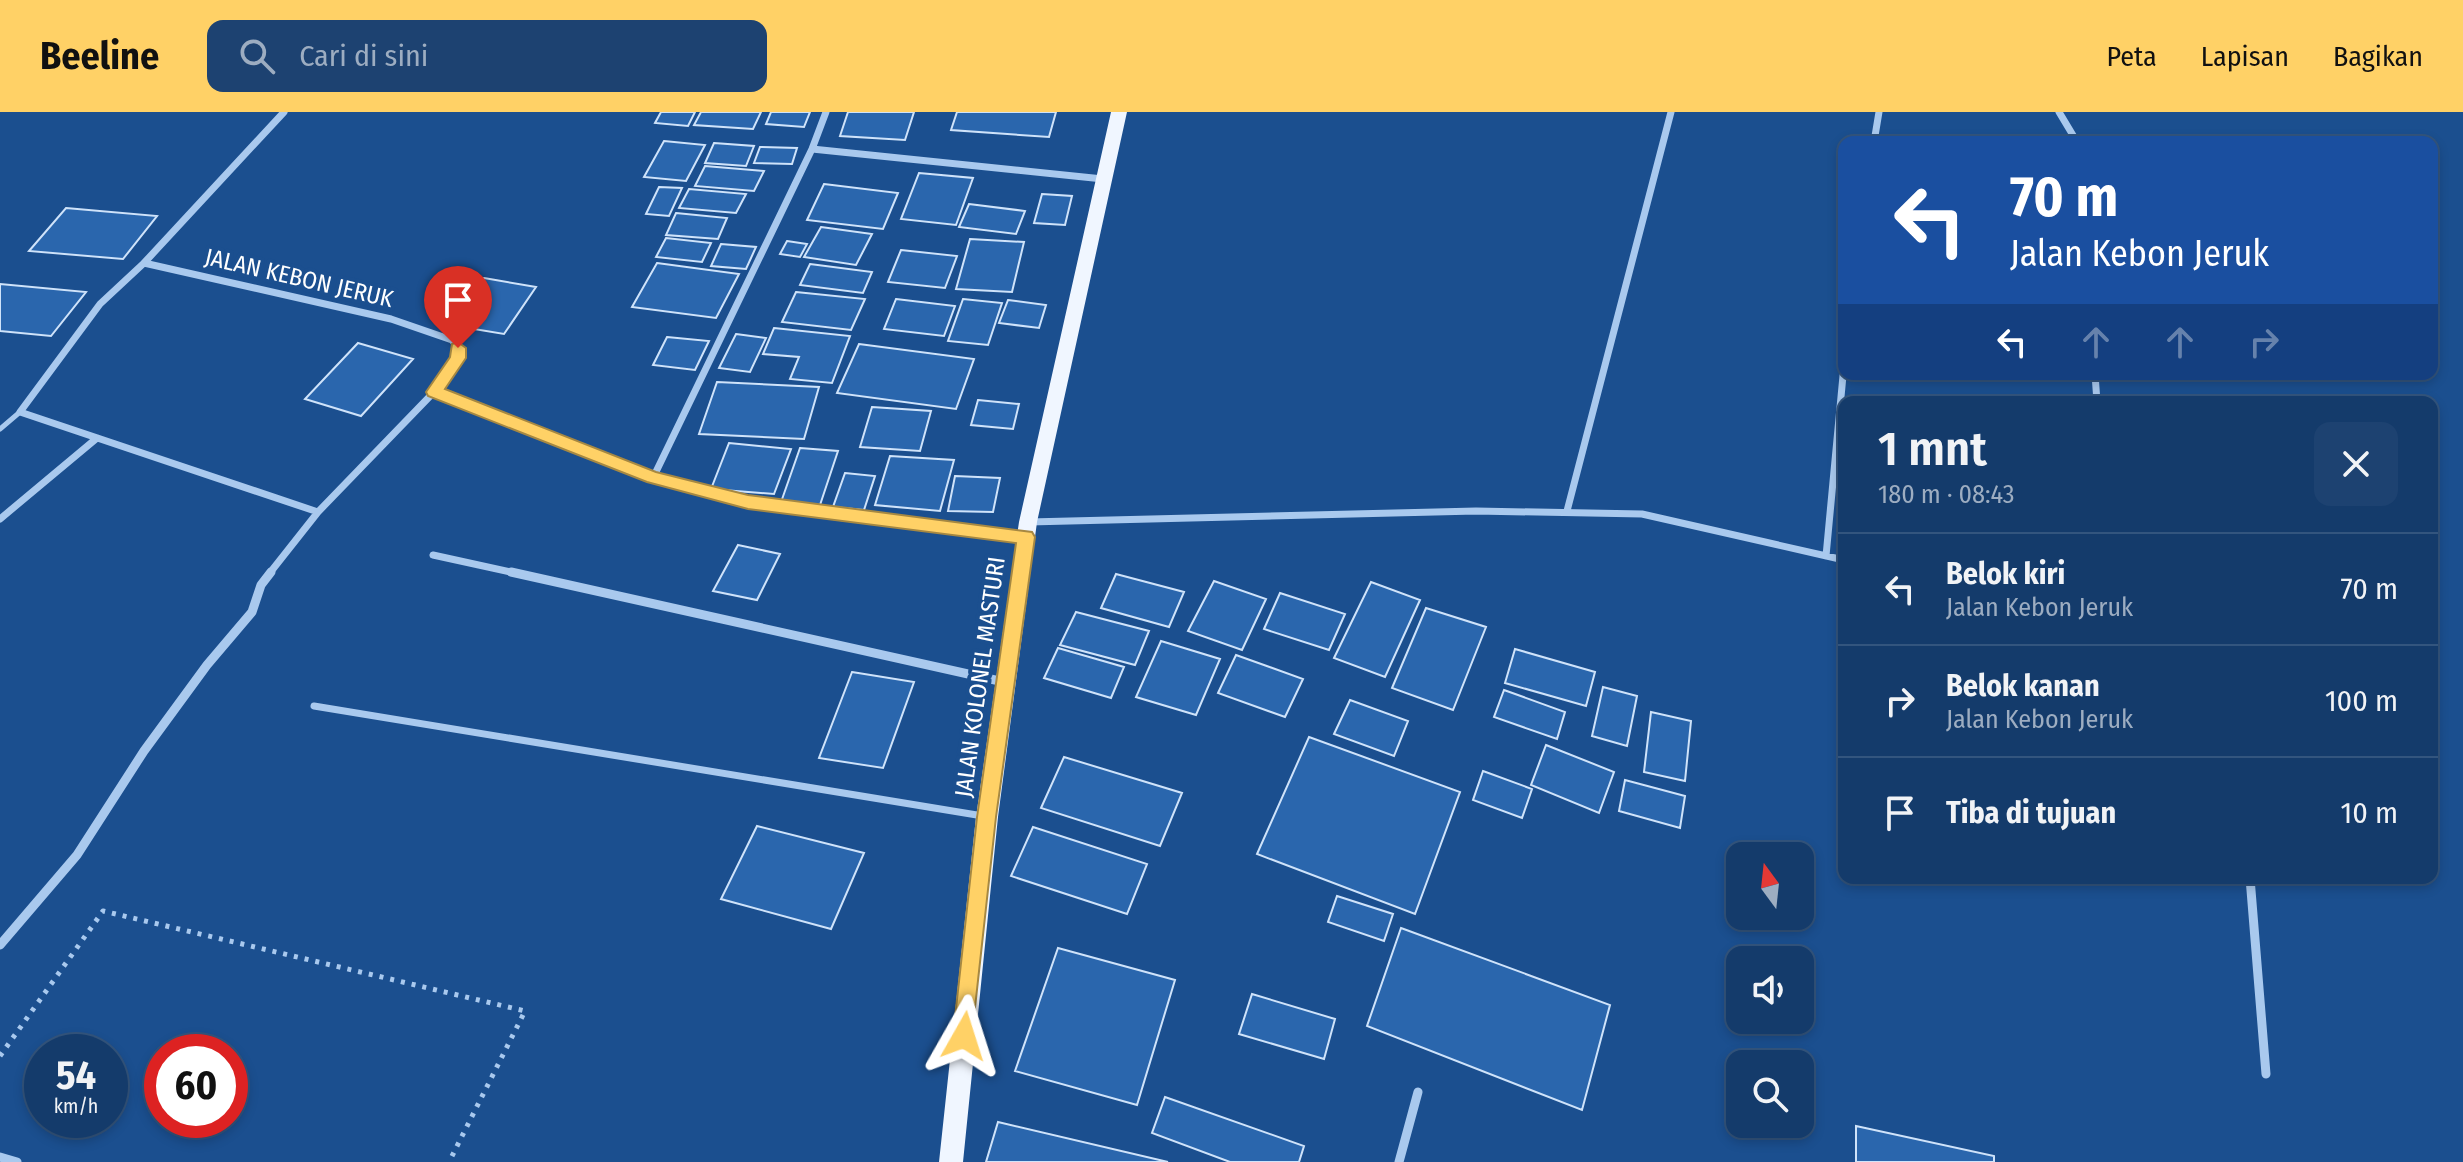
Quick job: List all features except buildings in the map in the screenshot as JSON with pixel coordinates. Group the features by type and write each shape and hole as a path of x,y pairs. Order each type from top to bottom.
{"main road":[{"name":"JALAN KOLONEL MASTURI","path":"951,1162 987,817 1027,530 1119,112"}],"street":[{"name":"JALAN KEBON JERUK","path":"144,263 284,112"},
{"path":"653,478 812,149 826,112"},
{"path":"1567,511 1671,112"},
{"path":"1875,136 1879,112"},
{"path":"2059,112 2073,136"},
{"path":"812,149 1103,179"},
{"name":"JALAN KEBON JERUK","path":"144,263 391,319 452,340 458,348 458,358 434,392"},
{"path":"144,263 100,304 20,412 318,512"},
{"path":"0,945 77,855 144,751 207,665 252,612 261,585 318,512 434,392 653,478 748,502 1027,530 1342,513 1567,511 1642,514 1838,559"},
{"path":"1826,556 1838,429"},
{"path":"0,519 97,438"},
{"path":"433,555 1005,682"},
{"path":"2250,884 2266,1074"},
{"path":"1399,1162 1418,1092"},
{"path":"0,1157 17,1162"}],"lane":[{"path":"0,429 20,412"},
{"path":"314,706 987,817"}],"path":[{"path":"0,1056 103,911 525,1011 449,1162"}],"route":[{"path":"458,348 458,358 434,392 653,478 748,502 824,514 1026,537 987,817 964,1036"}]}
